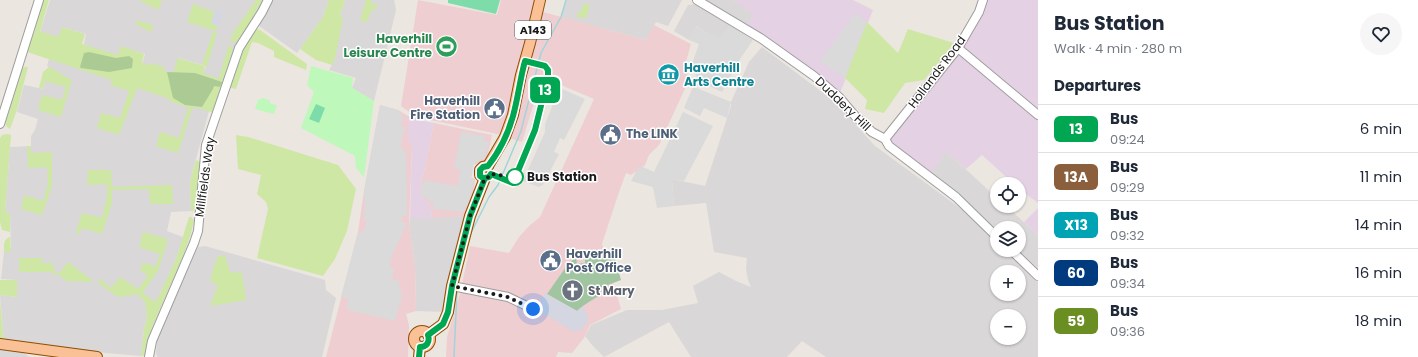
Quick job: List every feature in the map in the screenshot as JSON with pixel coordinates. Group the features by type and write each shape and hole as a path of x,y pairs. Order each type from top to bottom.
{"main road":[{"name":"A143","path":"419,352 414,340 416,334 423,332 428,335 443,324 448,312 470,216 485,178 480,176 480,170 483,167 488,166 493,160 508,130 513,115 521,75 540,0"},
{"path":"0,344 98,357"}],"street":[{"path":"0,124 39,0"},
{"name":"Millfields Way","path":"149,357 152,341 198,231 206,145 239,48 268,0"},
{"name":"Duddery Hill","path":"698,0 762,39 814,76 839,97 855,116 872,132 885,139 889,146 956,197 990,230"},
{"name":"Hollands Road","path":"885,139 958,48 979,12 983,0"},
{"path":"958,48 1038,115"},
{"path":"1018,257 1038,276"},
{"path":"453,286 508,297 533,309"}],"shaded area":[{"path":"50,0 329,0 323,17 297,53 255,23 227,83 203,75 206,66 179,58 172,78 141,69 145,54 121,47 117,60 83,49 86,34 62,27 58,40 40,32"},
{"path":"345,0 394,0 396,10 374,101 352,88 356,78 329,70 335,59 340,16"},
{"path":"418,0 497,15 501,0 534,0 532,9 646,40 654,25 691,44 685,65 689,80 659,145 649,155 645,165 631,175 626,173 602,244 621,309 590,325 584,338 572,353 558,352 556,357 446,357 447,337 460,294 470,246 509,253 519,237 540,217 594,99 542,77 522,142 493,133 416,117 401,106"},
{"path":"566,0 682,0 668,26 656,22 646,40 561,17"},
{"path":"705,0 733,0 755,14 747,24"},
{"path":"733,0 853,0 873,10 840,93 807,67 747,24 754,14"},
{"path":"983,0 1038,0 1038,203 1026,194 1026,177 1006,177 982,155 966,169 946,151 929,177 885,139 958,48"},
{"path":"697,4 730,25 719,39 696,26 689,40 674,31 688,5"},
{"path":"216,10 223,13 219,26 211,23"},
{"path":"855,13 867,22 845,78 820,61"},
{"path":"730,25 753,40 740,59 722,92 698,81 692,64 699,44 689,40 695,26 719,38"},
{"path":"762,47 835,102 875,146 964,211 990,236 990,257 1011,257 1020,265 990,265 990,301 1026,301 1026,271 1038,282 1038,357 826,357 802,341 787,357 691,357 669,322 604,357 585,336 591,325 627,310 662,310 698,303 693,286 719,272 751,287 746,269 747,258 714,252 706,203 674,206 672,179 705,186 731,102 749,62"},
{"path":"49,59 209,111 190,181 191,211 171,212 167,231 183,237 176,259 156,302 146,301 147,317 141,356 4,341 0,295 17,297 17,280 1,279 4,252 11,252 10,213 5,212 10,147 31,146 31,136 35,130 38,119 17,112 24,85 43,89 49,67 47,66"},
{"path":"694,87 731,102 727,118 704,108 700,116 684,108"},
{"path":"560,88 585,99 564,140 560,138 554,152 559,154 543,185 539,187 523,181 545,132 545,124"},
{"path":"380,105 398,110 408,116 408,139 412,145 409,226 415,265 416,311 406,314 409,325 408,357 326,357 358,232"},
{"path":"380,105 398,110 403,117 401,126 405,127 400,147 404,148 403,152 406,152 407,216 402,216 401,222 407,223 391,258 390,268 394,269 392,281 398,279 402,296 395,321 347,310 348,298 341,297 358,232 363,233 367,221 363,220 365,211 364,191"},
{"path":"683,112 713,126 684,181 672,179 674,206 657,208 653,187 631,181 638,168 643,167 654,172"},
{"path":"408,116 414,119 434,123 420,191 423,198 430,204 432,218 410,218 412,145 408,139"},
{"path":"434,123 492,135 486,163 481,162 480,165 473,164 470,177 475,179 475,182 470,216 432,218 430,204 423,198 420,191"},
{"path":"461,132 485,136 484,141 489,142 484,160 480,159 479,163 474,163 471,179 474,180 468,207 464,207 464,212 433,209 433,203 422,196 421,191 424,180 458,186 460,170 454,168"},
{"path":"946,151 990,192 990,213 1014,213 1023,221 990,221 990,226 931,173"},
{"path":"1038,208 1038,235 1026,224 1025,221"},
{"path":"470,216 448,312 416,311 415,265 409,226 410,218"},
{"path":"1026,224 1038,235 1038,268 1026,257"},
{"path":"205,246 325,280 326,290 336,298 322,357 158,357 156,354 157,340 164,318 174,301 198,247"},
{"path":"545,293 577,311 582,307 585,310 588,321 581,330 573,331 541,312 538,308"},
{"path":"0,350 23,352 29,357 0,357"}],"green space":[{"path":"44,0 49,0 40,31 58,37 62,27 85,34 82,44 118,55 121,46 144,54 142,63 149,65 150,63 164,67 164,71 173,73 178,58 205,66 204,74 221,79 219,77 229,44 233,50 214,113 195,107 193,109 169,101 170,99 137,88 119,135 97,128 101,113 120,118 129,91 110,85 112,80 27,52 35,30 38,13"},
{"path":"139,0 162,0 158,10"},
{"path":"256,0 262,0 240,38 234,42 230,41 233,33"},
{"path":"329,0 345,0 340,16 343,18 335,59 332,65 316,60 300,49 323,17"},
{"path":"366,0 372,0 371,3 378,6 377,9 372,9 367,22 360,20"},
{"path":"448,0 500,0 496,14 448,3"},
{"path":"193,4 214,12 211,23 218,26 215,31 187,22"},
{"path":"584,4 590,5 586,18 577,17 576,14 580,13"},
{"path":"136,20 153,25 151,32 137,25"},
{"path":"867,22 898,53 908,29 954,43 924,80 905,83 884,113 865,109 867,100 845,78"},
{"path":"256,29 260,30 307,64 306,70 274,57 274,51 258,43 252,42 236,89 228,87 242,46 246,39"},
{"path":"213,31 217,33 207,66 202,65"},
{"path":"89,52 116,58 129,56 133,59 132,68 109,72 81,68 84,53"},
{"path":"311,66 353,78 352,88 374,101 364,177 356,168 355,156 301,128 314,92 307,85"},
{"path":"28,67 17,110 10,129 6,126 5,120 21,69"},
{"path":"49,67 72,80 61,117 38,110 42,95 62,100 66,87 45,81 43,89 39,88 43,72"},
{"path":"167,72 195,73 222,82 220,87 214,86 202,107 185,105 173,98"},
{"path":"263,98 269,100 271,104 277,105 274,114 255,109 258,100"},
{"path":"316,104 325,108 319,123 309,119"},
{"path":"188,108 192,109 178,153 156,146 160,132 179,138"},
{"path":"2,135 11,135 5,212 10,213 10,232 2,230 0,222 0,138"},
{"path":"236,135 248,137 338,165 356,189 347,231 335,259 323,276 257,258 268,209 266,202 257,194 261,175 238,169"},
{"path":"31,146 31,153 52,152 52,186 42,215 21,209 24,195 43,201 48,184 47,167 28,168 27,147"},
{"path":"196,160 200,162 197,206 193,211 191,211 190,181"},
{"path":"88,170 111,170 112,187 172,185 173,204 150,204 149,189 112,190 112,203 102,234 82,228 79,234 76,233 82,213 102,218 107,198 107,184 87,185"},
{"path":"189,217 194,220 191,234 182,259 152,327 146,353 145,355 141,356 147,317 145,301 138,296 139,294 118,297 98,283 100,279 111,288 120,277 138,289 148,276 140,270 143,263 156,266 160,254 139,247 143,232 168,239 158,271 143,292 156,302 176,259"},
{"path":"10,237 11,252 4,252 5,241"},
{"path":"613,251 621,280 600,288 601,294 577,311 547,294 568,264 576,257 577,264 585,263 585,253"},
{"path":"225,255 230,272 242,273 246,300 210,306 218,285 210,281 213,269 218,256"},
{"path":"19,258 42,258 42,263 53,263 53,269 58,273 56,275 50,272 19,272"},
{"path":"68,262 92,280 92,282 67,281 58,275"},
{"path":"0,280 17,280 17,297 0,295"},
{"path":"0,300 4,341 0,340"}],"waterway":[{"path":"470,235 489,197 498,185 521,131 541,53 561,17 566,0"},
{"path":"454,357 457,289"}],"bus line":[{"name":"13","path":"419,357 420,347 424,347 428,344 428,335 443,324 448,312 452,286 470,216 485,178 489,177 491,174 513,183 538,120 548,77 548,70 545,66 525,61 513,115 505,137 493,160 488,166 485,166 480,170 480,176 483,178"}],"place":[{"name":"Haverhill Leisure Centre","path":"447,46"},
{"name":"Haverhill Arts Centre","path":"668,75"},
{"name":"Haverhill Fire Station","path":"495,108"},
{"name":"The LINK","path":"610,134"},
{"name":"Bus Station","path":"515,177"},
{"name":"Haverhill Post Office","path":"551,261"},
{"name":"St Mary","path":"573,291"}],"route":[{"path":"515,177 491,174 489,177 485,178 470,216 452,286 508,297 533,309"}]}
